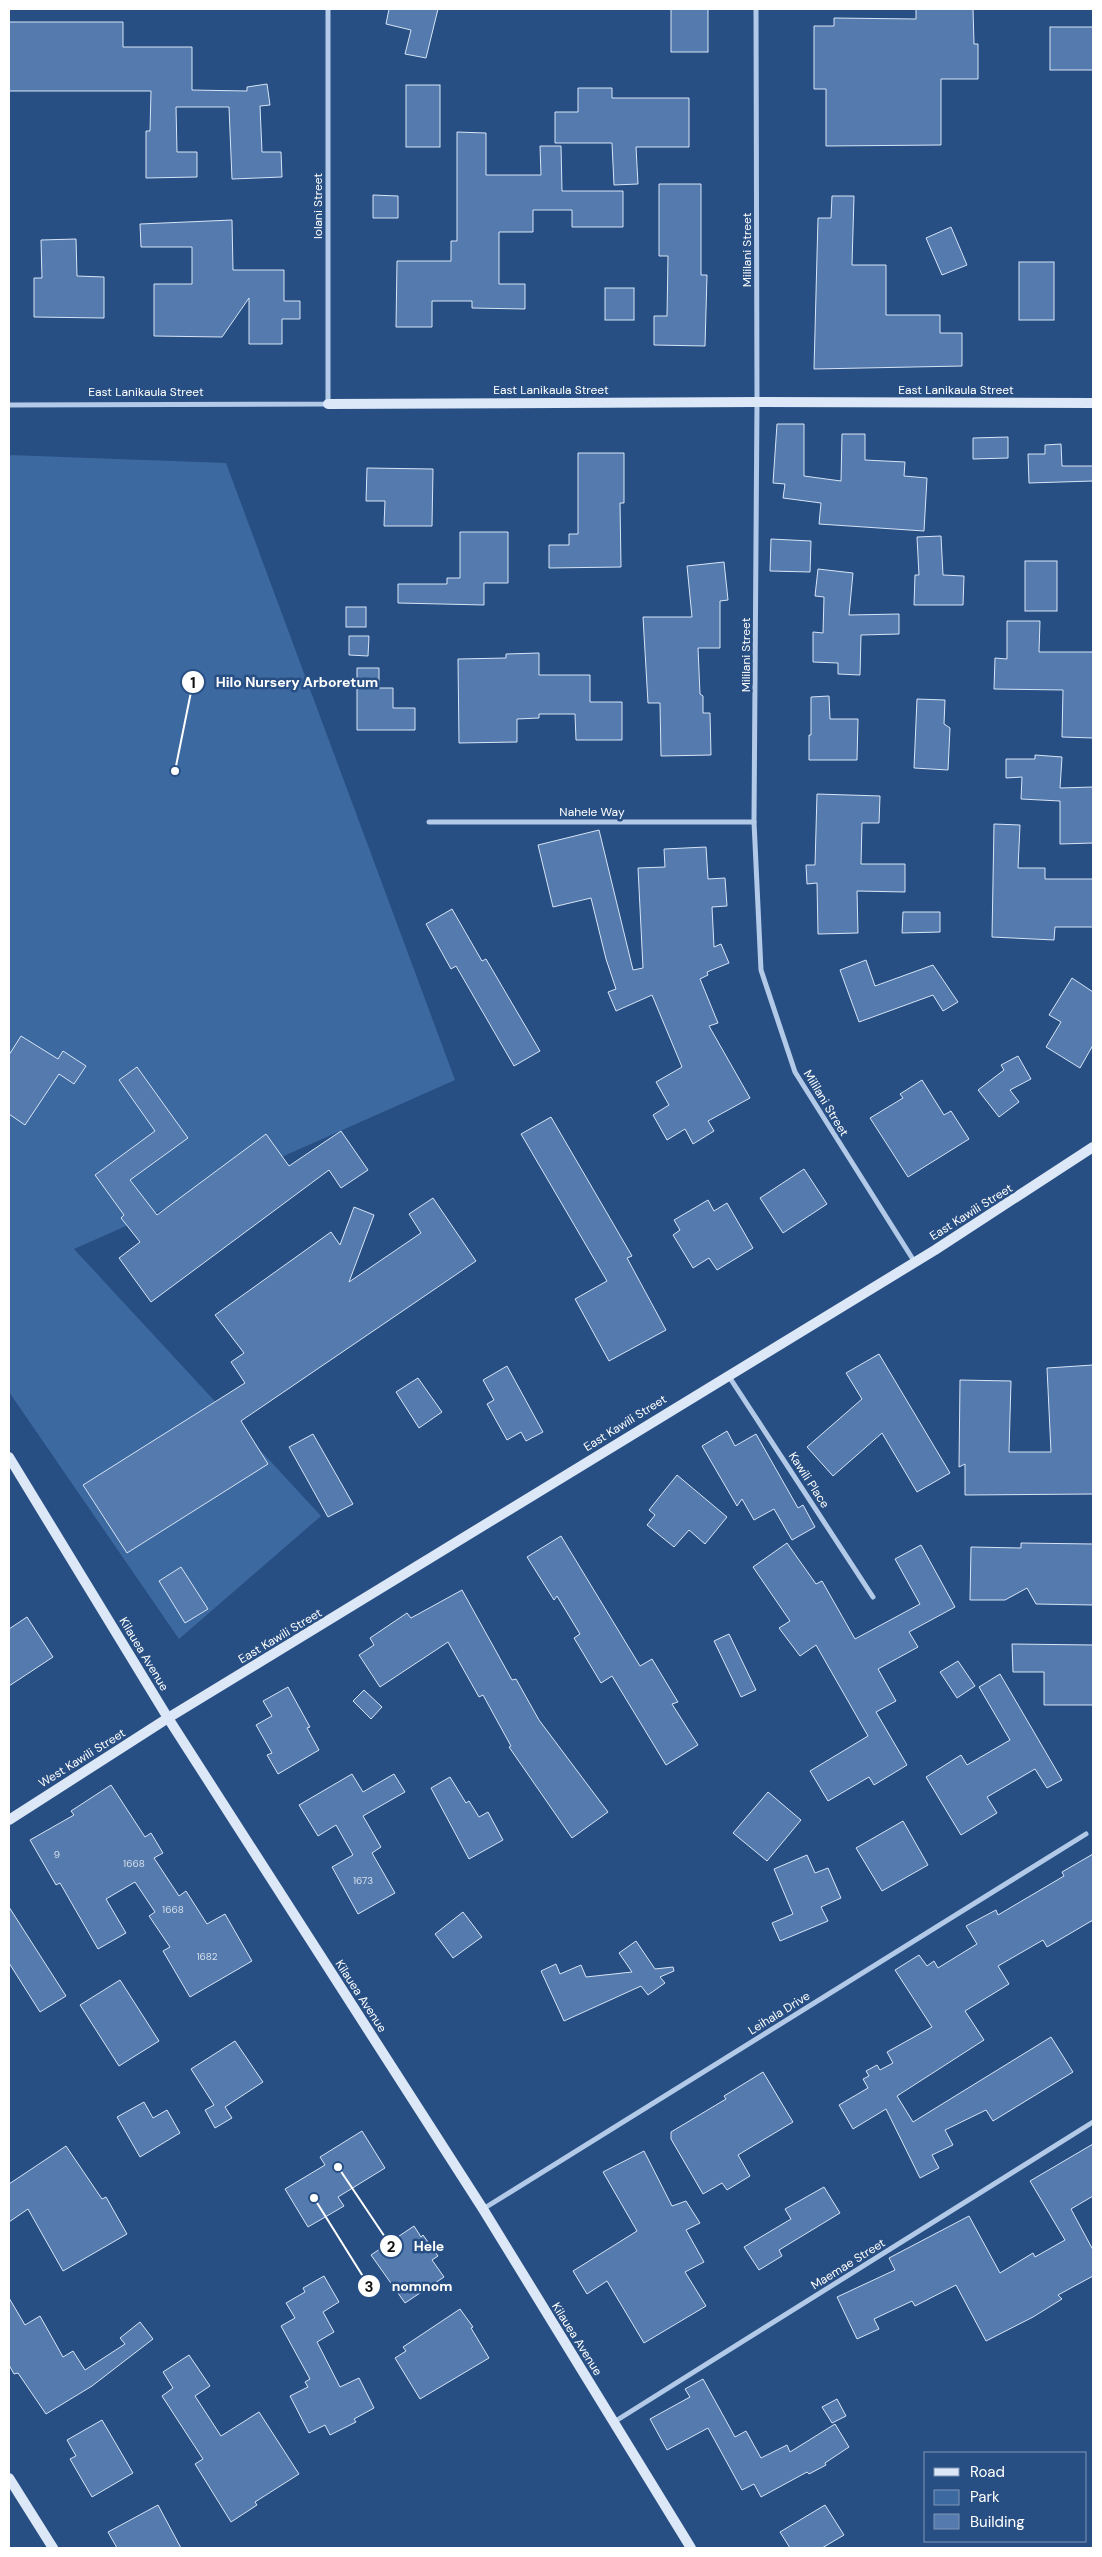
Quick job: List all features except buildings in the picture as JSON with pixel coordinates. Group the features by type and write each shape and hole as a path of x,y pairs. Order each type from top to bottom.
{"street":[{"name":"Iolani Street","path":"328,9 328,404"},
{"name":"Mililani Street","path":"756,9 757,402 754,822 761,970 795,1072 914,1261"},
{"name":"East Lanikaula Street","path":"9,405 757,402 1093,404"},
{"name":"Nahele Way","path":"429,822 754,822"},
{"name":"East Kawili Street","path":"168,1718 959,1234 1093,1147"},
{"name":"Kawili Place","path":"728,1375 873,1597"},
{"name":"Kilauea Avenue","path":"9,1457 168,1718 483,2209 691,2548"},
{"name":"West Kawili Street","path":"9,1820 168,1718"},
{"name":"Leihala Drive","path":"483,2209 1086,1834"},
{"name":"Maemae Street","path":"614,2422 1093,2122"},
{"path":"9,2478 52,2548"}],"green space":[{"path":"9,455 226,463 455,1080 74,1249 321,1516 179,1639 9,1392"}],"place":[{"name":"Hilo Nursery Arboretum","path":"175,771"},
{"name":"Hele","path":"338,2167"},
{"name":"nomnom","path":"314,2198"}]}
